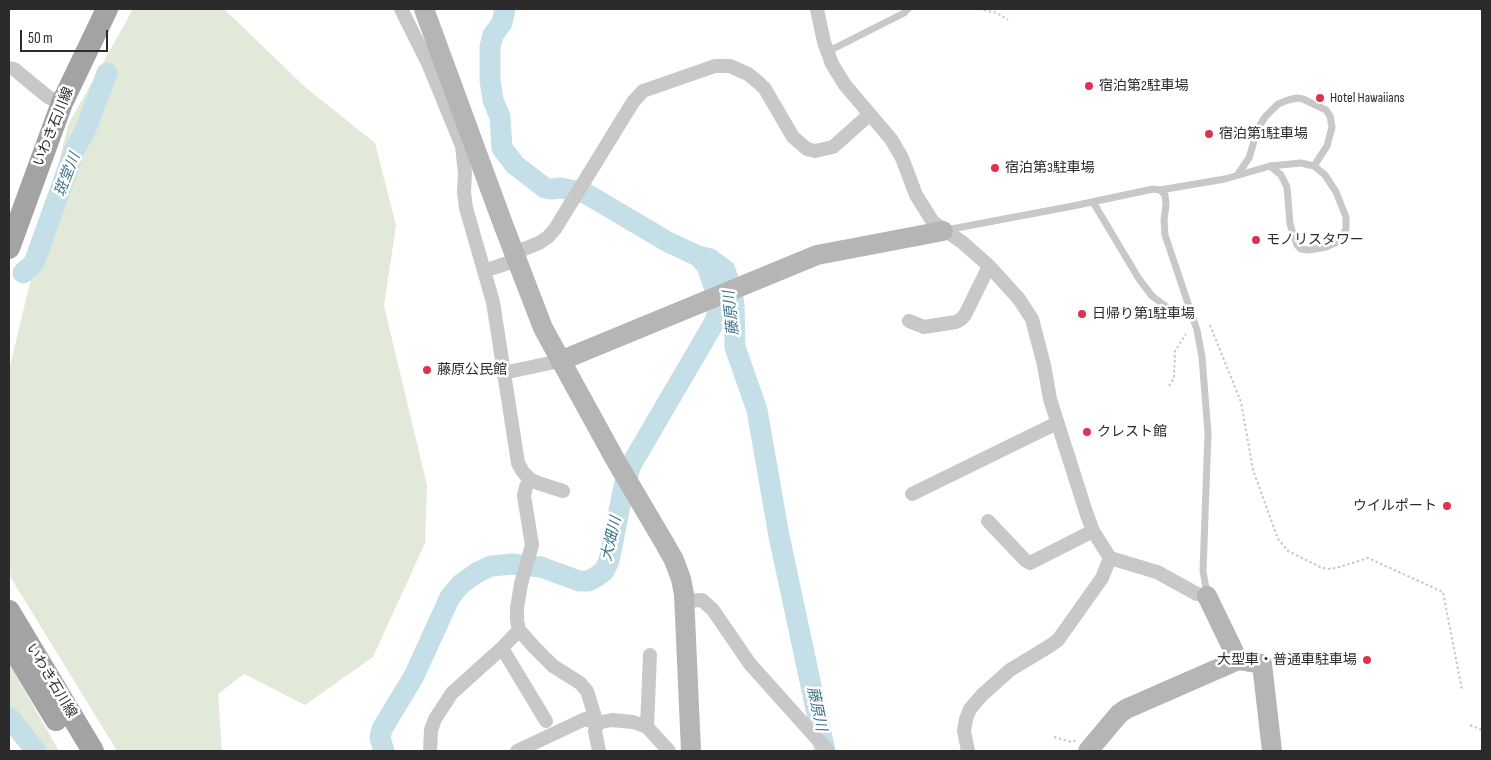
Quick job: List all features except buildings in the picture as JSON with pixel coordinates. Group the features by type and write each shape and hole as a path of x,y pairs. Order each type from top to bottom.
{"main road":[{"name":"いわき石川線","path":"9,204 55,100 90,9"},
{"name":"いわき石川線","path":"9,248 55,100 107,9"},
{"name":"いわき石川線","path":"9,611 93,751"},
{"name":"いわき石川線","path":"9,642 75,751"}],"street":[{"path":"401,9 428,63 462,146 466,208 493,302 518,464 530,479 563,491"},
{"path":"424,9 543,328 560,362 674,560 684,601 693,751"},
{"path":"817,9 827,52 832,64 845,85 869,115 892,139 923,208 933,222 962,242 989,266 1019,299 1032,320 1038,338 1050,399 1057,422 1093,531 1110,558 1157,572 1197,594 1208,596 1238,660"},
{"path":"484,271 515,257 548,237 570,206 633,102 643,91 715,66 730,66 748,74 759,83 793,137 808,148 816,151 833,147 869,115"},
{"path":"9,68 14,69 55,100"},
{"path":"503,372 560,362 817,255 944,231"},
{"path":"909,322 924,327 950,323 961,319 965,315 989,266"},
{"path":"912,494 1057,422"},
{"path":"530,479 524,496 532,545 521,584 516,620 519,630 553,666 580,683 589,698 597,723 595,731 599,751"},
{"path":"988,521 1030,563 1093,531"},
{"path":"968,751 964,731 970,709 982,695 1010,670 1058,640 1102,578 1110,558"},
{"path":"684,601 702,600 713,610 750,664 828,751"},
{"path":"430,751 431,730 443,706 462,683 502,648 519,630"},
{"path":"502,648 546,721"},
{"path":"647,727 650,655"},
{"path":"1084,745 1126,709 1238,660 1262,664 1272,751"},
{"path":"517,751 584,719 597,723 619,720 647,727 669,751"}],"lane":[{"path":"827,52 904,13 908,9"},
{"path":"1238,174 1249,158 1258,128 1265,117 1278,104 1297,98 1326,110 1330,116 1332,127 1328,146 1314,166"},
{"path":"944,231 1153,189 1160,190 1225,179 1270,166 1302,163 1314,166 1325,175 1336,192 1346,217 1346,229 1342,237 1331,245 1309,250 1301,249 1297,245 1290,224 1287,187 1281,176 1270,166"},
{"path":"1160,190 1164,195 1166,205 1164,220 1166,235 1200,341 1208,432 1203,571 1208,596"},
{"path":"1093,202 1139,279 1152,296 1168,308 1193,319"}],"path":[{"path":"979,9 997,12 1008,20"},
{"path":"1210,325 1241,402 1253,470 1278,539 1288,551 1320,567 1327,569 1336,568 1368,558 1442,592 1462,690"},
{"path":"1169,386 1174,378 1175,351 1186,334"},
{"path":"1470,725 1482,730"},
{"path":"1054,737 1084,745"}],"green space":[{"path":"133,9 224,9 305,87 375,143 396,225 384,306 427,485 425,543 373,657 305,705 244,674 218,694 222,751 117,751 11,578 9,565 9,370 68,125"},
{"path":"9,663 59,751 35,751 9,712"}],"waterway":[{"name":"藤原川","path":"505,9 502,23 493,35 490,47 490,80 493,100 500,117 502,148 515,165 545,188 561,188 585,193 668,242 698,256 710,259 725,270 731,287 734,305 735,347 757,410 779,536 825,751"},
{"name":"斑堂川","path":"23,273 34,263 75,149 85,131 107,73"},
{"name":"大畑川","path":"384,751 380,738 382,729 414,676 450,597 461,584 478,572 491,566 512,564 541,567 579,581 588,581 604,571 609,561 624,486 631,465 714,323 722,301 716,292 707,266 698,256"},
{"name":"斑堂川","path":"9,717 36,751"}],"place":[{"name":"宿泊第2駐車場","path":"1089,86"},
{"name":"Hotel Hawaiians","path":"1320,98"},
{"name":"宿泊第1駐車場","path":"1209,134"},
{"name":"宿泊第3駐車場","path":"995,168"},
{"name":"モノリスタワー","path":"1256,240"},
{"name":"日帰り第1駐車場","path":"1082,314"},
{"name":"藤原公民館","path":"427,370"},
{"name":"クレスト館","path":"1087,432"},
{"name":"ウイルポート","path":"1447,506"},
{"name":"大型車・普通車駐車場","path":"1367,660"}]}
